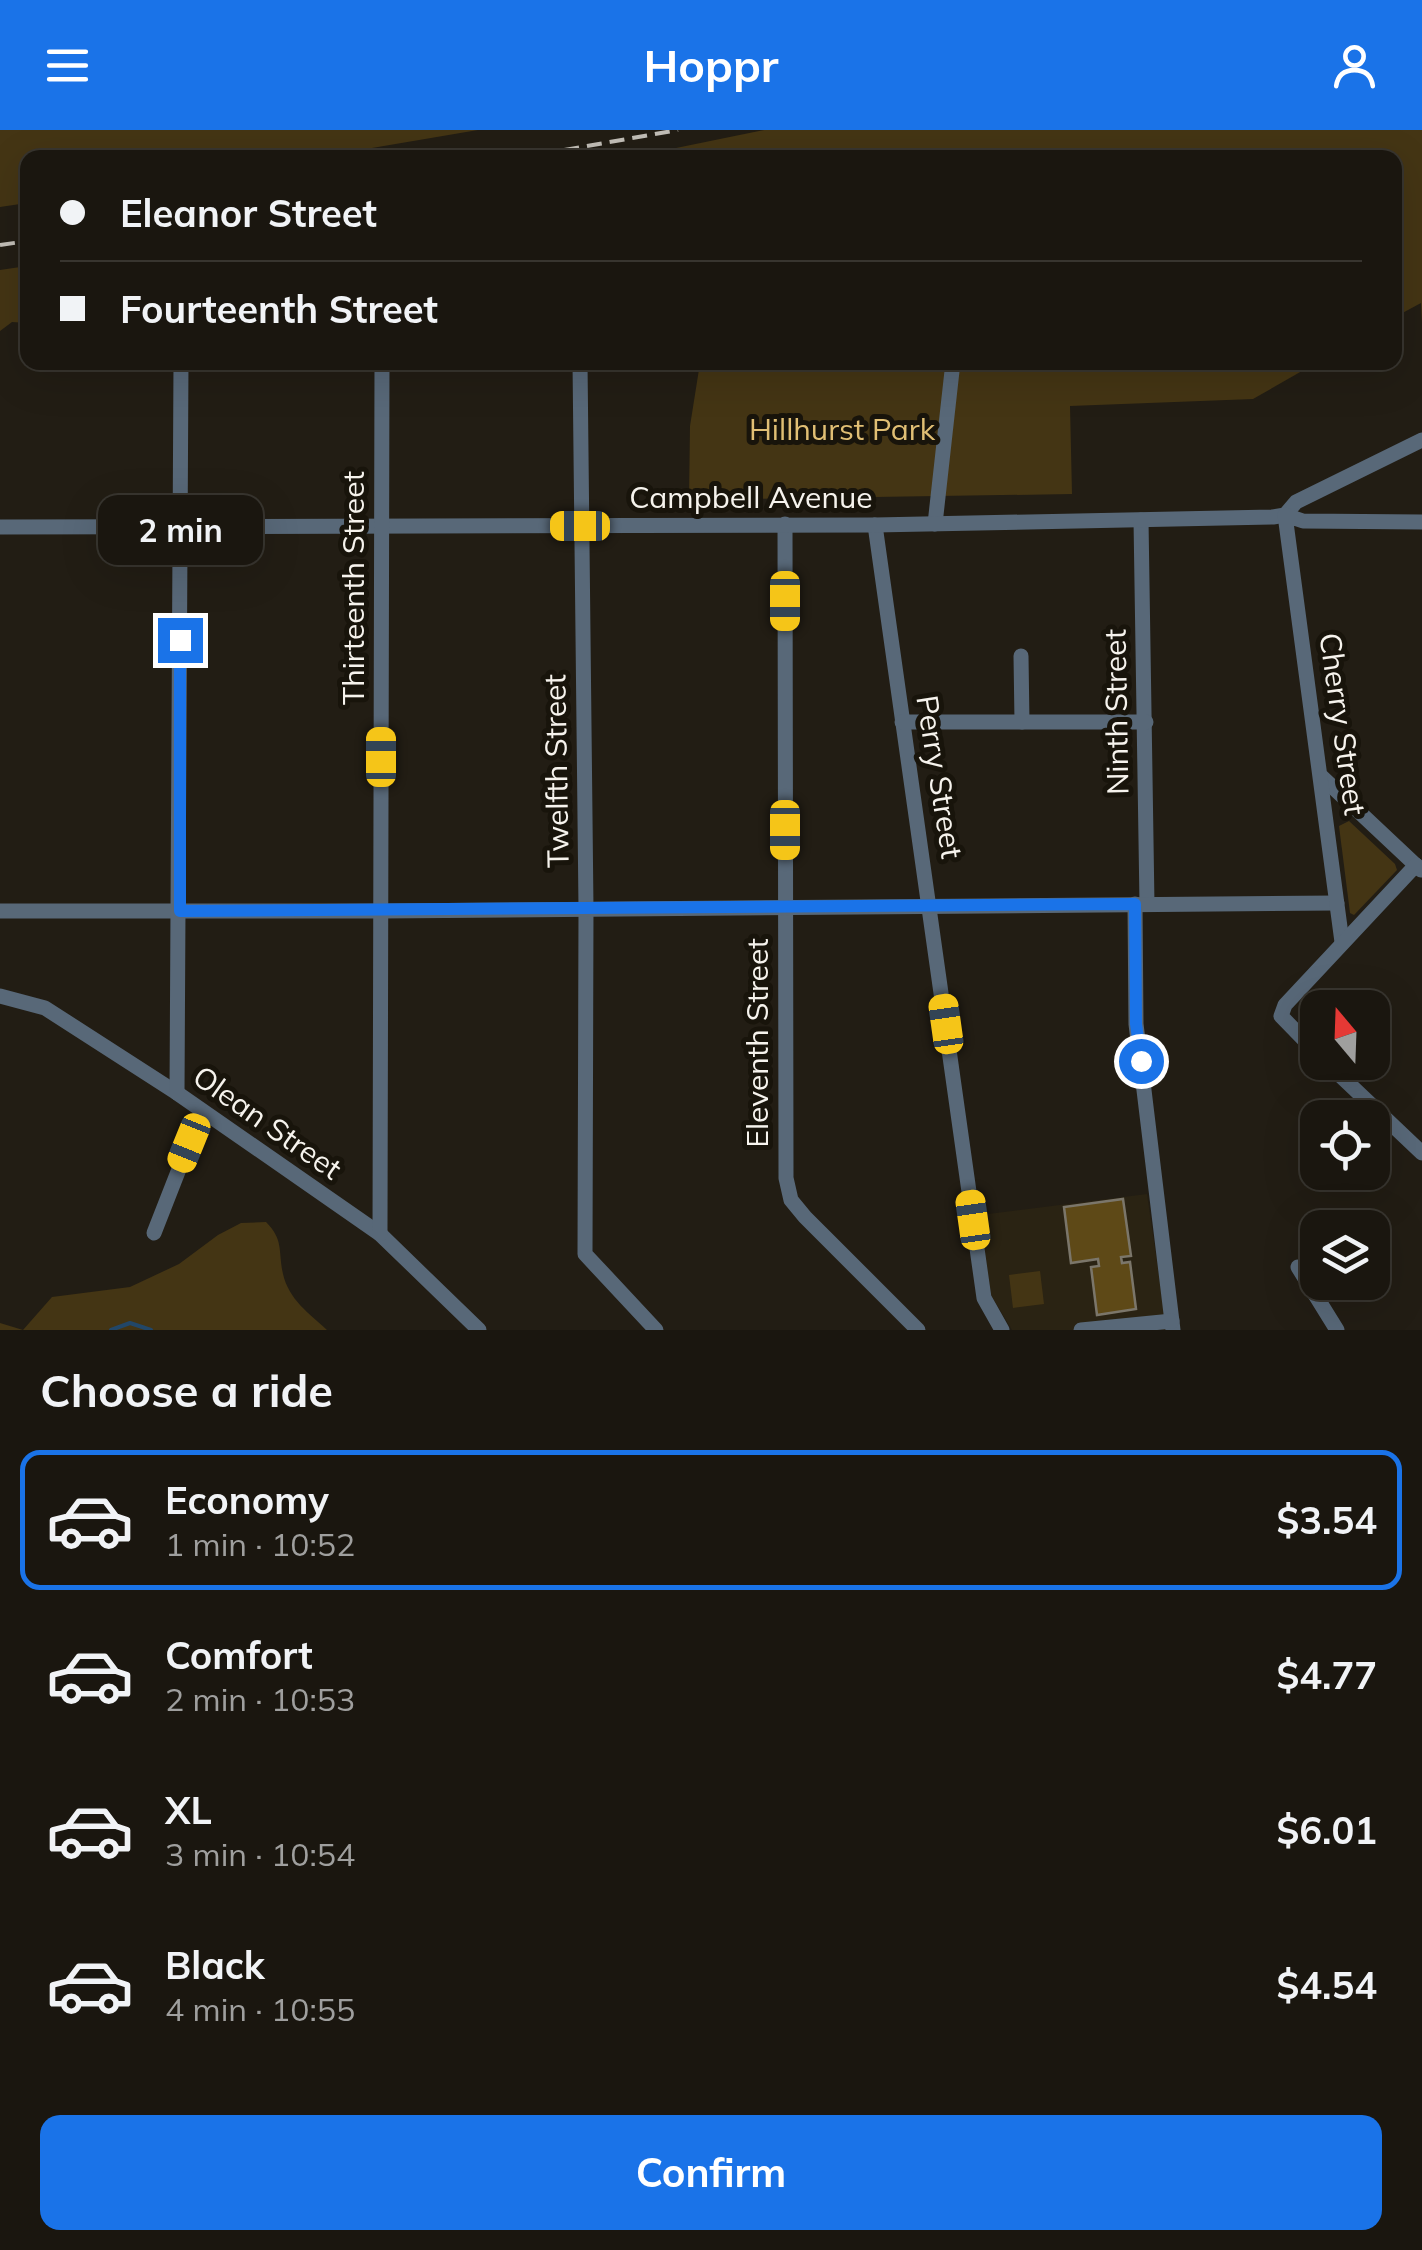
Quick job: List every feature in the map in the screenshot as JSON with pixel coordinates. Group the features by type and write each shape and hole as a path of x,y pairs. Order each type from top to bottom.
{"street":[{"path":"177,1092 181,370"},
{"name":"Thirteenth Street","path":"380,1234 382,370"},
{"name":"Twelfth Street","path":"580,370 585,1254 656,1330"},
{"path":"935,524 952,370"},
{"path":"1284,515 1296,502 1422,440"},
{"name":"Campbell Avenue","path":"0,526 875,525 1284,515 1303,522 1422,522"},
{"name":"Cherry Street","path":"1284,515 1342,942"},
{"name":"Ninth Street","path":"1142,520 1146,722 1136,1024 1173,1325"},
{"name":"Eleventh Street","path":"786,524 786,1178 790,1200 918,1330"},
{"name":"Perry Street","path":"875,525 984,1298 1002,1330"},
{"path":"1020,656 1022,722"},
{"path":"902,722 1146,722"},
{"path":"1300,1036 1281,1016 1285,1005 1342,942 1419,868 1322,777"},
{"path":"0,910 1337,903"},
{"name":"Olean Street","path":"0,996 46,1008 177,1092 380,1234 478,1330"},
{"path":"1345,1080 1422,1154"},
{"path":"154,1233 201,1112"},
{"path":"1298,1267 1338,1330"},
{"path":"1081,1330 1173,1325"}],"shaded area":[{"path":"1147,1194 1167,1330 1012,1330 991,1295 980,1215"}],"green space":[{"path":"0,130 478,130 360,150 20,150 20,204 0,207"},
{"path":"764,130 1422,130 1422,323 1421,303 1402,313 1402,150 666,150"},
{"path":"20,267 20,323 12,322 0,331 0,270"},
{"name":"Hillhurst Park","path":"699,370 1304,370 1253,399 1070,406 1072,494 689,500 690,426"},
{"path":"1349,821 1397,870 1354,915 1350,913 1339,826"},
{"path":"266,1222 278,1240 290,1291 327,1330 23,1330 52,1297 130,1287 179,1264 241,1223"},
{"path":"1040,1271 1044,1304 1013,1308 1009,1275"},
{"path":"0,1323 23,1330 0,1330"}],"building":[{"path":"1123,1199 1131,1256 1121,1257 1122,1263 1130,1262 1136,1309 1097,1315 1091,1267 1099,1266 1098,1259 1071,1263 1064,1207"}],"waterway":[{"path":"111,1330 130,1323 151,1330"}],"railway":[{"path":"564,150 678,130"},
{"path":"0,245 20,242"}],"route":[{"path":"180,640 180,911 1135,904 1136,1024 1141,1061"}]}
